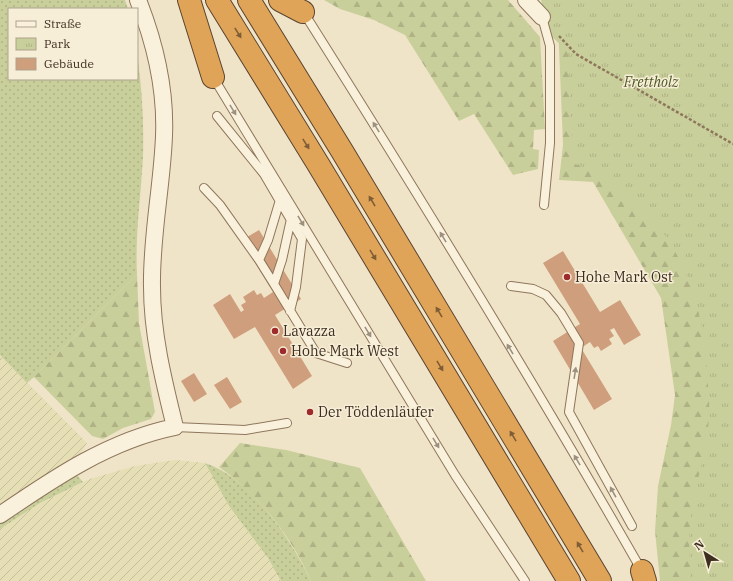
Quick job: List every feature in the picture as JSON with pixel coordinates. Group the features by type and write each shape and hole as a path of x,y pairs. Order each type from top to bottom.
{"highway":[{"path":"189,0 213,77"},
{"path":"217,0 331,184 569,581"},
{"path":"249,0 346,158 600,581"},
{"path":"280,0 303,12"}],"street":[{"path":"0,514 67,472 104,451 136,439 175,428 158,348 152,288 154,241 164,135 163,102 157,60 148,26 138,0"},
{"path":"526,0 542,18"}],"lane":[{"path":"303,12 397,160 643,576"},
{"path":"542,18 548,36 550,53 550,143 544,205"},
{"path":"213,77 455,475 525,581"},
{"path":"217,116 264,174 302,238 296,287 290,311"},
{"path":"204,188 220,205 259,260 316,352 347,363"},
{"path":"259,260 268,240 280,200"},
{"path":"274,284 282,260 291,219"},
{"path":"511,286 526,287 546,295 561,313 579,343 569,412 632,526"},
{"path":"175,428 245,430 287,423"}],"path":[{"path":"542,18 576,54 733,144"}],"shaded area":[{"path":"0,355 87,443 81,453 0,506"},
{"path":"175,460 205,463 229,506 268,558 281,581 0,581 0,529 40,503 90,479 135,466"}],"green space":[{"path":"0,0 125,0 128,8 8,8 8,80 138,80 138,62 141,91 143,156 137,230 137,274 27,383 0,355"},
{"path":"324,0 508,0 540,37 545,129 534,130 533,149 539,150 538,169 513,175 474,114 459,121 405,35 374,20 340,9"},
{"name":"Frettholz","path":"541,0 733,0 733,581 691,581 689,545 690,524 705,446 709,413 707,371 697,304 686,274 672,246 654,221 631,198 604,179 573,163 568,52 549,34"},
{"name":"Frettholz","path":"557,0 733,0 733,581 660,581 655,531 658,486 671,425 675,395 661,298 593,182 559,180 563,145"},
{"path":"137,274 139,323 155,412 151,419 123,428 103,439 92,436 34,377"},
{"path":"240,443 286,450 360,468 426,581 311,581 294,548 272,518 247,490 219,467"},
{"path":"205,463 222,471 238,482 268,512 281,529 303,564 311,581 281,581 268,558 229,506"},
{"path":"75,473 83,482 40,503 0,529 0,521"}],"building":[{"path":"259,230 301,299 275,315 312,376 293,389 255,327 234,339 213,305 230,294 241,312 244,310 241,305 246,302 243,297 254,290 257,295 261,293 264,298 273,292 242,240"},
{"path":"563,251 600,312 620,300 641,335 624,345 614,328 610,330 614,336 609,339 612,344 601,351 598,346 594,348 590,342 581,348 612,399 594,410 553,341 580,324 543,263"},
{"path":"194,373 207,394 194,402 181,381"},
{"path":"227,377 242,402 230,409 214,385"}],"place":[{"name":"Hohe Mark Ost","path":"567,277"},
{"name":"Lavazza","path":"275,331"},
{"name":"Hohe Mark West","path":"283,351"},
{"name":"Der Töddenläufer","path":"310,412"}]}
